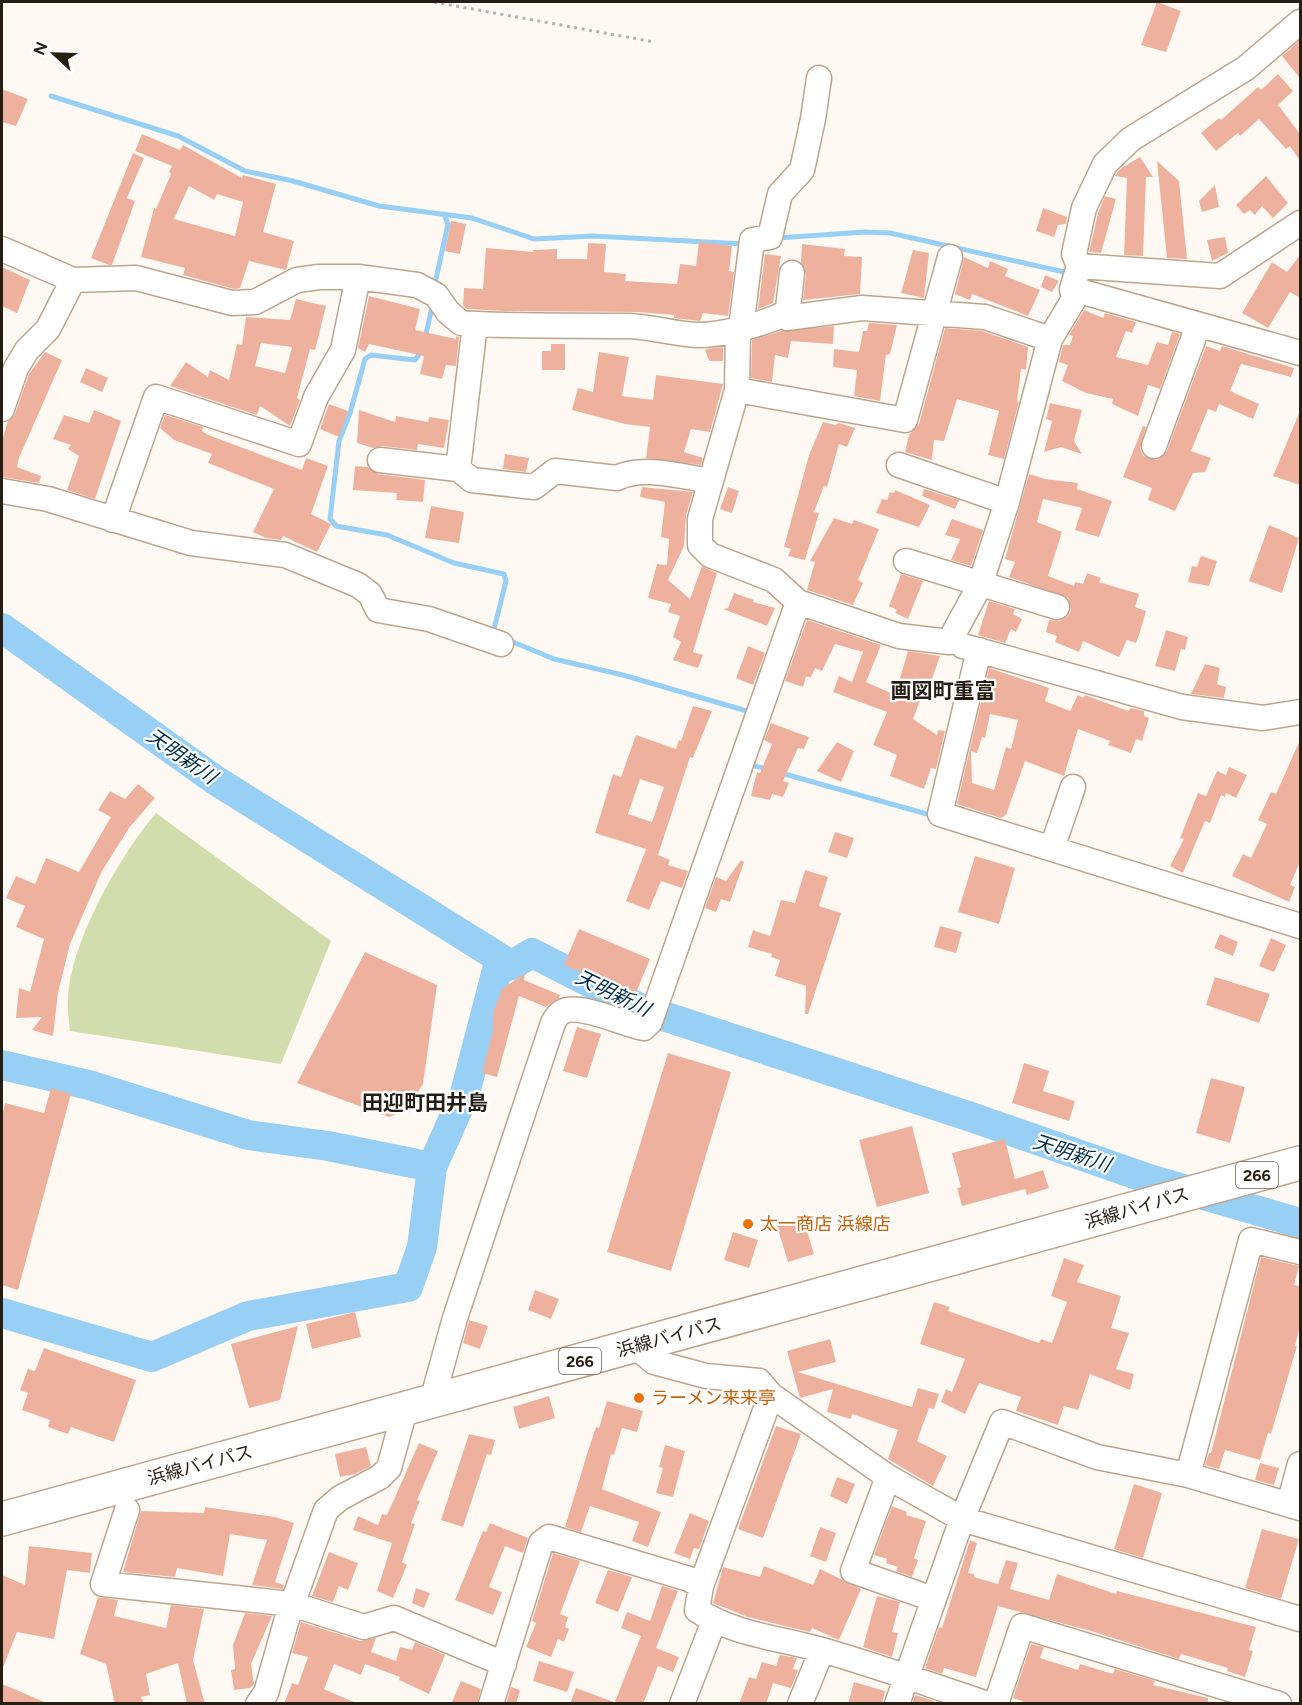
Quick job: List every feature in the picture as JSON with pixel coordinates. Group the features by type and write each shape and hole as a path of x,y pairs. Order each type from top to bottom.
{"highway":[{"name":"浜線バイパス","path":"2,1519 1300,1162"}],"street":[{"path":"949,642 980,585 1007,502 1050,339 1074,299 1076,277 1074,254 1084,208 1106,164 1131,139 1246,68 1300,22"},
{"path":"819,78 802,170 780,194 770,237 752,240 740,329 737,390 700,519 700,544 710,555 774,580 798,602 899,636 949,642 1182,707 1263,718 1300,712"},
{"path":"1076,277 1220,276 1300,223"},
{"path":"2,249 73,280 136,278 232,303 255,302 297,280 358,277 417,285 436,295 448,312 460,323 634,326 699,335 740,329 751,323 772,320 788,312"},
{"path":"737,390 905,420 950,257"},
{"path":"792,273 787,318 862,308 985,316 1050,339"},
{"path":"113,520 156,397 299,444 316,398 343,350 358,277"},
{"path":"1076,277 1198,326 1300,353"},
{"path":"2,409 16,368 27,350 48,328 73,280"},
{"path":"458,469 476,324"},
{"path":"1154,446 1198,326"},
{"path":"380,460 458,469 472,480 534,487 555,471 617,478 627,474 659,473 711,481"},
{"path":"899,465 1007,502"},
{"path":"2,491 48,499 191,543 285,555 358,585 370,594 378,610 429,619 501,644"},
{"path":"906,561 1058,607"},
{"path":"258,1704 266,1693 292,1604 326,1510 340,1498 380,1477 389,1468 419,1404 455,1318 553,1023 560,1013 570,1010 644,1028 653,1013 798,602"},
{"path":"979,650 940,814 1300,926"},
{"path":"1052,848 1073,787"},
{"path":"1188,1475 1251,1240 1300,1252"},
{"path":"635,1346 654,1362 706,1376 759,1381 771,1395 888,1477 962,1519 1300,1618"},
{"path":"771,1395 701,1586 697,1610 714,1621 770,1639 822,1650 988,1704"},
{"path":"897,1704 962,1519 1002,1422 1097,1457 1188,1475 1295,1506 1300,1464"},
{"path":"888,1477 852,1571 933,1599"},
{"path":"127,1510 103,1584 292,1604 364,1627 394,1618 504,1664"},
{"path":"491,1704 541,1543 549,1537 701,1586"},
{"path":"682,1704 714,1621"},
{"path":"996,1704 1022,1626 1279,1704"},
{"path":"800,1704 822,1650"}],"path":[{"path":"434,2 654,42"}],"green space":[{"path":"156,813 331,941 281,1064 70,1031 68,1003 71,977 87,927 127,852"}],"building":[{"path":"1157,2 1181,11 1166,52 1141,45"},
{"path":"1300,40 1300,78 1282,56"},
{"path":"1278,74 1293,91 1278,105 1300,134 1300,161 1290,146 1286,149 1259,119 1240,136 1238,133 1216,151 1201,133 1219,118 1221,120 1258,87 1261,90"},
{"path":"2,89 28,99 16,126 2,122"},
{"path":"142,134 180,150 183,145 242,178 243,175 276,184 263,232 294,241 286,270 249,261 240,288 234,289 183,275 185,268 141,257 154,208 156,209 171,174 169,172 172,166 135,151","holes":["189,186 214,200 217,194 243,202 235,236 174,219"]},
{"path":"133,153 144,158 127,198 135,201 112,265 109,265 91,258"},
{"path":"1140,157 1153,177 1146,177 1143,256 1124,255 1127,178 1115,176 1120,169"},
{"path":"1157,161 1179,181 1187,259 1167,258"},
{"path":"1266,176 1288,203 1273,218 1262,206 1255,215 1250,210 1244,214 1236,205"},
{"path":"1215,185 1219,207 1202,212 1199,201"},
{"path":"1105,196 1116,199 1101,253 1089,252 1098,213"},
{"path":"1043,208 1067,217 1066,224 1058,225 1054,237 1036,231"},
{"path":"451,221 466,224 460,254 445,251"},
{"path":"1225,237 1228,253 1212,261 1207,240"},
{"path":"699,242 732,246 729,271 734,272 728,316 703,313 700,321 674,318 674,315 637,312 503,311 467,309 463,306 464,288 483,289 486,248 533,252 533,250 557,249 557,259 587,259 588,243 606,244 604,272 626,274 625,281 677,284 680,264 696,266"},
{"path":"802,244 845,249 844,256 862,257 860,294 803,300 806,275 801,262"},
{"path":"913,250 929,253 924,298 901,293"},
{"path":"765,254 781,256 773,303 758,309"},
{"path":"1300,255 1300,298 1290,292 1268,328 1242,313 1272,262 1287,272"},
{"path":"964,257 988,268 990,261 1008,269 1005,276 1040,290 1028,316 972,294 970,300 955,294"},
{"path":"2,267 30,280 17,313 2,306"},
{"path":"1045,275 1059,281 1052,292 1041,287"},
{"path":"369,296 420,309 415,330 456,339 456,336 459,337 456,366 446,365 442,379 420,374 424,356 369,344 365,352 358,348"},
{"path":"296,299 326,306 315,350 310,349 297,398 300,400 290,426 260,406 257,415 170,386 186,362 208,377 210,370 229,380 237,344 242,345 246,317 290,320","holes":["261,343 292,347 285,373 255,366"]},
{"path":"1084,310 1103,318 1105,313 1136,322 1132,333 1126,331 1116,357 1148,365 1157,342 1168,345 1172,332 1180,334 1160,389 1148,385 1138,416 1112,404 1113,399 1086,393 1062,381 1068,365 1059,362 1063,345 1070,345 1073,336 1069,335"},
{"path":"869,323 897,325 890,354 886,355 880,401 854,396 857,370 833,367 834,349 859,352 863,331 867,331"},
{"path":"834,326 833,344 791,341 788,358 775,355 772,382 751,378 752,340 781,331"},
{"path":"945,328 982,331 1028,347 1026,370 1021,369 1017,401 1019,402 1004,459 988,455 999,411 957,399 944,441 934,440 932,460 905,452 909,435 919,424"},
{"path":"551,344 565,344 565,370 542,370 542,351 551,351"},
{"path":"1206,346 1220,351 1222,346 1294,368 1291,377 1241,364 1230,391 1259,404 1253,419 1219,404 1216,412 1208,409 1191,451 1211,458 1205,472 1193,473 1175,511 1148,500 1152,488 1123,477 1143,426 1146,427 1140,448 1143,456 1157,460 1167,451"},
{"path":"723,347 723,361 709,361 705,349"},
{"path":"45,352 62,360 17,467 41,476 39,483 2,477 2,441 8,421 15,414 29,374"},
{"path":"599,352 629,357 622,396 653,400 656,375 723,384 710,432 691,429 684,452 703,458 701,465 646,458 650,427 625,424 572,410 578,388 593,392"},
{"path":"86,368 108,378 102,392 80,382"},
{"path":"1050,403 1082,410 1074,441 1082,454 1061,447 1044,452 1052,421 1046,419"},
{"path":"329,404 348,411 339,437 320,429"},
{"path":"94,410 121,421 95,499 67,490 79,456 68,449 71,445 53,439 64,415 89,423"},
{"path":"359,410 395,422 396,416 428,422 429,417 449,420 444,448 418,444 417,450 382,446 373,448 357,443"},
{"path":"1300,411 1300,485 1273,476"},
{"path":"165,415 203,427 202,431 208,435 302,470 306,458 328,466 311,514 331,524 317,552 283,536 281,540 266,538 253,532 274,489 208,463 212,454 174,440 160,428"},
{"path":"823,422 835,425 839,423 855,428 847,447 839,444 827,487 824,486 814,512 819,513 805,560 788,556 791,549 784,547 809,455"},
{"path":"505,454 529,458 526,472 503,469"},
{"path":"355,466 368,467 378,474 425,480 423,502 396,500 397,493 353,490"},
{"path":"1029,474 1045,479 1078,483 1077,489 1112,501 1099,537 1075,530 1082,508 1043,499 1037,522 1062,532 1048,576 1074,586 1075,582 1083,584 1087,573 1101,578 1099,582 1139,594 1135,607 1146,611 1140,632 1136,643 1127,640 1119,657 1083,641 1079,652 1055,642 1057,636 1046,632 1049,620 1060,621 1067,617 1071,611 1068,598 1009,577 1015,562 1005,559"},
{"path":"642,487 693,492 686,515 684,546 668,580 690,599 702,566 717,573 693,652 703,655 698,668 673,660 681,642 673,637 680,616 668,612 671,604 648,598 657,564 667,565 669,539 661,537 665,502 640,497"},
{"path":"728,487 739,491 732,513 720,509"},
{"path":"924,489 959,500 955,509 922,496"},
{"path":"895,490 930,505 919,527 876,513 882,499 887,500 890,492 894,493"},
{"path":"431,506 464,512 459,543 425,538"},
{"path":"834,518 852,524 854,520 879,529 858,580 863,583 853,605 807,590 815,562 810,561"},
{"path":"952,519 983,530 971,566 951,560 960,539 945,535"},
{"path":"1269,525 1299,538 1282,593 1249,581"},
{"path":"1201,556 1217,561 1209,586 1188,582 1192,566 1197,567"},
{"path":"901,574 923,581 908,619 895,613 897,610 889,606"},
{"path":"734,593 754,600 753,602 775,608 767,626 723,609 728,608"},
{"path":"989,601 1015,609 1013,614 1022,619 1016,632 1011,629 1005,643 978,635"},
{"path":"807,620 881,645 866,682 895,695 908,651 940,656 927,693 923,693 913,719 937,735 938,730 945,731 936,769 931,768 924,789 890,776 897,755 873,745 887,712 833,692 839,676 852,682 863,652 835,644 822,671 815,668 811,677 806,677 803,687 785,681"},
{"path":"1166,630 1188,637 1185,650 1181,649 1175,671 1155,666"},
{"path":"748,646 765,653 753,685 736,678"},
{"path":"1205,664 1220,668 1217,684 1226,687 1224,698 1191,694"},
{"path":"989,668 1049,688 1045,701 1070,711 1078,695 1083,698 1085,695 1128,711 1131,708 1144,711 1144,716 1149,718 1142,741 1136,739 1131,753 1108,745 1110,741 1078,729 1064,776 1025,761 1006,815 1001,818 957,804","holes":["990,714 1018,720 1011,749 1006,747 994,790 972,783 971,751 977,753 982,737 985,738"]},
{"path":"693,706 712,711 693,758 690,757 658,855 670,860 668,865 688,871 682,888 661,881 649,910 626,901 646,849 595,833 613,774 621,777 636,735 676,749 679,740 681,741","holes":["640,779 664,787 652,822 628,814"]},
{"path":"771,723 809,737 804,749 798,748 783,781 789,783 783,797 772,794 770,800 751,796 757,772 760,773 772,744 764,740"},
{"path":"1300,740 1300,862 1290,885 1295,887 1289,902 1232,876 1243,854 1251,858 1267,824 1258,820 1271,792 1276,794"},
{"path":"837,742 854,751 841,782 817,771"},
{"path":"1229,767 1247,775 1236,798 1226,793 1225,797 1221,795 1210,823 1205,821 1183,873 1170,866 1184,839 1180,838 1198,793 1206,796 1217,771 1226,775"},
{"path":"138,784 155,798 129,828 102,871 70,944 58,993 53,1036 32,1030 42,1017 16,1018 19,988 30,992 44,939 16,927 25,906 6,898 16,876 35,884 46,858 79,872 111,817 98,810 110,791 125,799"},
{"path":"835,832 854,838 847,858 828,852"},
{"path":"975,856 1015,868 999,924 958,912"},
{"path":"741,860 744,862 730,902 721,899 716,912 705,908 716,877 726,881"},
{"path":"805,870 828,877 819,906 841,913 808,1014 805,1014 806,986 775,976 780,960 771,957 772,954 748,947 753,930 770,936 781,900 795,903"},
{"path":"940,926 962,932 956,953 934,947"},
{"path":"579,929 650,959 635,995 564,965"},
{"path":"1220,934 1238,942 1233,956 1214,948"},
{"path":"1271,938 1286,945 1274,972 1259,966"},
{"path":"365,952 437,985 423,1084 406,1111 389,1117 297,1083"},
{"path":"525,973 524,980 560,995 559,998 546,1007 519,996 497,1077 482,1073 493,1031 493,1013 502,989"},
{"path":"1215,977 1270,994 1259,1023 1206,1005"},
{"path":"577,1027 601,1034 587,1078 563,1071"},
{"path":"668,1053 731,1072 671,1271 607,1252"},
{"path":"1024,1063 1049,1071 1043,1091 1075,1101 1069,1121 1012,1103"},
{"path":"1211,1078 1245,1087 1230,1143 1196,1133"},
{"path":"51,1088 71,1094 18,1290 2,1285 2,1117 5,1103 44,1113"},
{"path":"912,1126 929,1193 877,1207 859,1140"},
{"path":"1005,1139 1015,1179 1043,1170 1049,1188 1027,1195 1025,1189 962,1206 957,1188 961,1187 952,1153"},
{"path":"803,1218 814,1254 788,1262 777,1226"},
{"path":"733,1232 758,1240 749,1268 724,1260"},
{"path":"1261,1257 1299,1266 1294,1285 1300,1286 1300,1326 1295,1346 1297,1346 1271,1434 1268,1433 1260,1460 1225,1450 1219,1469 1205,1465 1211,1453"},
{"path":"1064,1258 1084,1265 1077,1282 1121,1296 1111,1328 1129,1333 1116,1369 1134,1374 1130,1390 1090,1374 1078,1410 1064,1406 1058,1425 1016,1411 1021,1397 979,1383 965,1414 941,1402 946,1389 952,1392 965,1359 920,1344 934,1302 950,1307 948,1311 1039,1343 1041,1339 1052,1343 1067,1302 1051,1296"},
{"path":"535,1290 559,1299 551,1319 528,1310"},
{"path":"355,1312 361,1337 312,1349 306,1324"},
{"path":"469,1320 488,1326 480,1349 463,1343"},
{"path":"298,1326 280,1400 249,1408 231,1344"},
{"path":"830,1339 836,1362 798,1372 912,1407 918,1388 939,1394 934,1409 929,1408 917,1441 947,1456 933,1486 888,1459 898,1430 852,1414 851,1419 827,1412 833,1389 800,1398 787,1351"},
{"path":"44,1348 136,1380 114,1442 71,1427 68,1434 48,1427 50,1420 22,1410 28,1393 20,1390 28,1369 35,1371"},
{"path":"549,1396 555,1418 519,1429 513,1407"},
{"path":"607,1401 643,1411 637,1432 622,1428 614,1455 611,1454 602,1489 661,1512 648,1547 632,1541 639,1522 590,1506 581,1532 565,1527 596,1427 599,1428"},
{"path":"776,1426 801,1434 763,1538 738,1529"},
{"path":"469,1434 495,1440 491,1455 487,1454 463,1527 441,1520"},
{"path":"419,1443 438,1451 417,1500 420,1501 411,1523 415,1524 402,1562 407,1565 393,1598 377,1591 392,1543 353,1530 358,1516 378,1525 382,1514 387,1515"},
{"path":"665,1445 685,1451 673,1497 656,1493 663,1468 659,1467"},
{"path":"366,1447 371,1466 355,1474 340,1477 335,1454"},
{"path":"1260,1463 1279,1468 1274,1485 1255,1480"},
{"path":"837,1477 855,1484 847,1504 830,1496"},
{"path":"1134,1484 1162,1493 1143,1558 1114,1549"},
{"path":"892,1506 907,1512 906,1515 926,1521 914,1558 918,1560 912,1577 896,1571 898,1567 886,1563 887,1559 874,1555"},
{"path":"205,1507 275,1517 294,1523 275,1582 284,1585 283,1589 252,1585 267,1540 230,1534 223,1576 177,1568 175,1577 123,1572 141,1511 204,1513"},
{"path":"690,1513 709,1521 699,1549 694,1548 690,1559 674,1553"},
{"path":"490,1523 528,1538 523,1553 505,1546 489,1587 502,1592 493,1615 455,1600 483,1531 486,1532"},
{"path":"820,1527 836,1533 826,1562 810,1556"},
{"path":"1262,1529 1299,1539 1281,1599 1245,1588"},
{"path":"970,1540 977,1543 968,1573 974,1574 974,1577 998,1584 1006,1560 1018,1563 1010,1589 1049,1600 1057,1574 1116,1594 1117,1591 1256,1627 1249,1650 1253,1651 1245,1677 1227,1671 1228,1668 1181,1654 1179,1659 1091,1631 998,1606 976,1677 944,1668 942,1674 925,1668 939,1627 942,1628"},
{"path":"29,1546 92,1553 90,1573 67,1570 54,1639 17,1632 2,1670 2,1575 25,1585"},
{"path":"329,1552 358,1563 348,1590 339,1586 333,1602 312,1596"},
{"path":"553,1553 580,1561 560,1614 568,1617 565,1627 569,1629 564,1642 558,1639 551,1657 526,1647 536,1623 532,1621"},
{"path":"764,1566 813,1585 820,1569 861,1589 839,1640 812,1628 810,1632 748,1617 713,1603 723,1567 760,1577"},
{"path":"608,1570 632,1577 618,1612 595,1603"},
{"path":"662,1586 678,1591 656,1648 679,1657 673,1672 658,1666 643,1704 614,1704 641,1636 621,1628 627,1612 650,1621"},
{"path":"416,1588 430,1593 424,1608 412,1603"},
{"path":"877,1596 900,1602 892,1632 898,1633 892,1657 863,1647"},
{"path":"98,1597 118,1600 114,1616 166,1628 171,1605 204,1609 193,1660 205,1704 187,1704 178,1663 146,1674 150,1695 141,1697 144,1704 115,1704 106,1664 80,1654"},
{"path":"245,1613 272,1616 251,1664 254,1684 250,1688 234,1690 231,1670 235,1669 233,1645"},
{"path":"301,1622 360,1641 376,1638 371,1652 396,1661 400,1647 412,1650 415,1642 445,1655 429,1694 399,1680 400,1677 365,1664 361,1675 334,1664 324,1689 358,1704 284,1704 292,1683 298,1685 308,1657 292,1653"},
{"path":"1031,1644 1044,1647 1040,1658 1078,1670 1080,1664 1113,1674 1115,1669 1155,1681 1153,1685 1208,1698 1208,1704 1030,1704 1013,1698"},
{"path":"780,1655 797,1658 793,1669 798,1670 791,1688 773,1683 766,1704 739,1704 749,1677 756,1679 762,1662 776,1666"},
{"path":"539,1661 574,1672 567,1692 533,1681"},
{"path":"461,1681 481,1689 477,1704 451,1704"},
{"path":"854,1682 885,1691 882,1704 848,1704"},
{"path":"2,1684 47,1703 47,1704 2,1704"},
{"path":"511,1687 520,1690 516,1704 506,1704"},
{"path":"576,1688 614,1702 614,1704 570,1704"},
{"path":"915,1695 934,1701 933,1704 912,1704"}],"waterway":[{"path":"51,96 178,136 245,171 293,181 379,206 472,218 534,239 593,236 745,244"},
{"path":"434,288 448,224 444,214"},
{"path":"777,238 865,232 890,233 1069,273"},
{"path":"425,338 433,303"},
{"path":"422,350 415,360 371,355 365,359 350,413 339,441 330,519 336,526 387,535 454,563 504,574 506,581 493,633"},
{"name":"天明新川","path":"2,628 215,780 506,962 514,964 532,953 642,1009 971,1117 1149,1179 1300,1223"},
{"path":"506,639 554,659 623,675 747,711 749,716"},
{"path":"747,764 767,769"},
{"path":"781,773 934,816"},
{"path":"2,1313 152,1357 248,1316 408,1287 422,1247 432,1167 465,1093 497,970 514,964"},
{"path":"2,1065 89,1085 248,1135 328,1146 432,1167"}],"place":[{"name":"太一商店 浜線店","path":"748,1224"},
{"name":"ラーメン来来亭","path":"639,1398"}],"district":[{"name":"画図町重富","path":"943,690"},
{"name":"田迎町田井島","path":"425,1102"}]}
